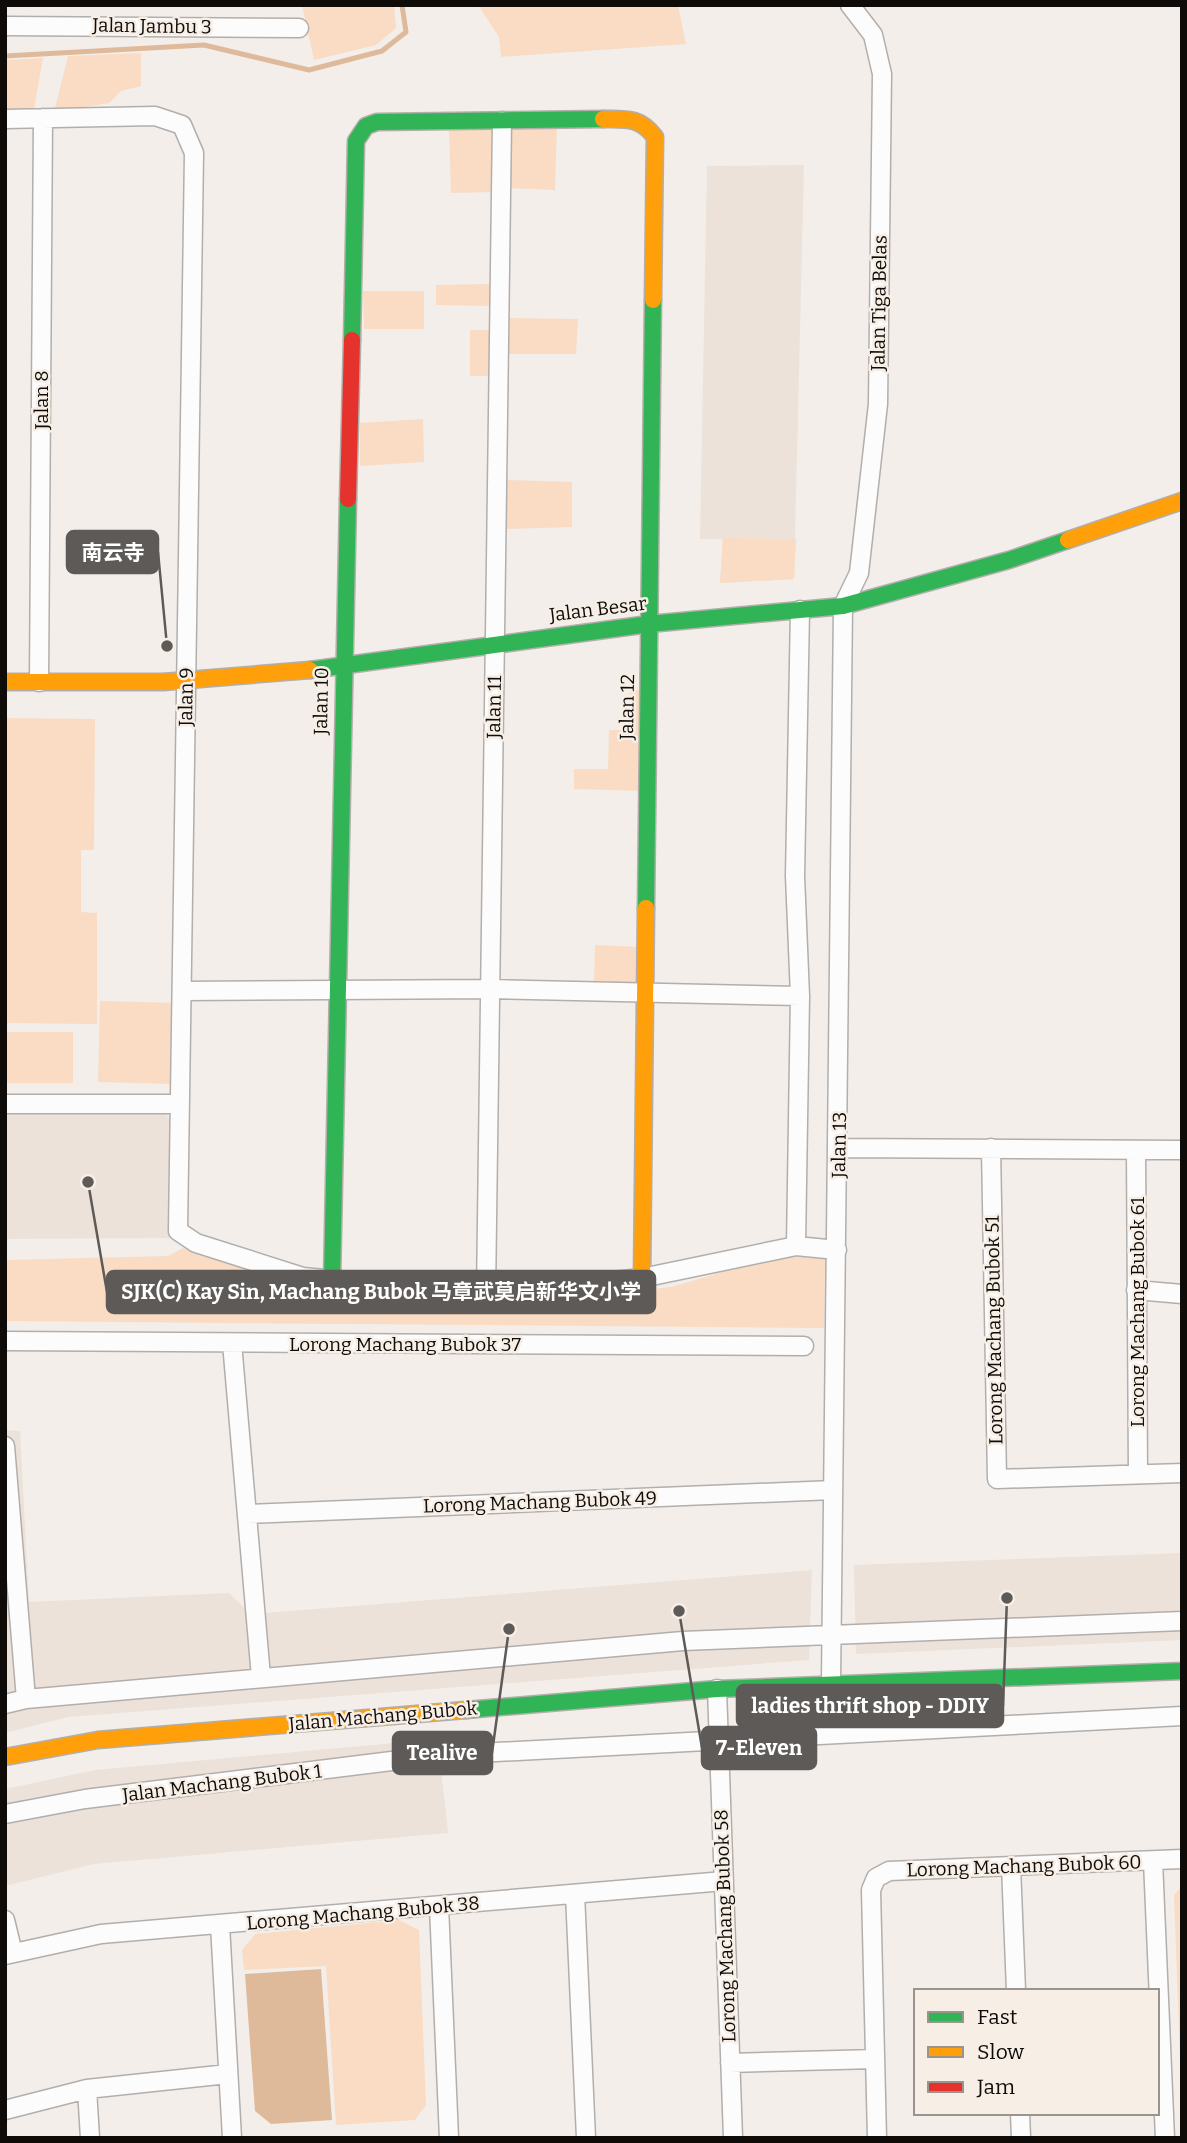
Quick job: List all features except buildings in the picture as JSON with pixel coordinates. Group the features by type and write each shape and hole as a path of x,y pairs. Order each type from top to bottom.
{"street":[{"name":"Jalan Tiga Belas","path":"843,606 859,573 878,404 882,74 873,36 850,5"},
{"name":"Jalan Jambu 3","path":"5,26 299,28"},
{"name":"Jalan 9","path":"43,118 155,116 183,125 194,153 178,1231 196,1243 303,1277 332,1280"},
{"path":"5,120 43,118"},
{"name":"Jalan 8","path":"39,682 43,118"},
{"name":"Jalan 12","path":"502,121 635,119 646,125 655,137 642,1278"},
{"name":"Jalan 10","path":"332,1280 356,141 366,126 377,122 502,121"},
{"name":"Jalan 11","path":"486,1294 502,121"},
{"name":"Jalan Besar","path":"5,682 187,681 343,666 649,624 843,606 1009,560 1182,501"},
{"name":"Jalan 13","path":"831,1683 843,606"},
{"path":"796,1246 800,996 795,876 800,610"},
{"path":"182,991 490,989 800,996"},
{"path":"5,1104 180,1104"},
{"path":"839,1148 1182,1150"},
{"name":"Lorong Machang Bubok 51","path":"991,1149 997,1479 1182,1473"},
{"name":"Lorong Machang Bubok 61","path":"1136,1150 1138,1474"},
{"path":"332,1280 486,1294 642,1278 796,1246 837,1250"},
{"path":"1136,1290 1182,1294"},
{"name":"Lorong Machang Bubok 37","path":"5,1341 804,1346"},
{"path":"232,1343 261,1677"},
{"path":"5,1446 26,1699"},
{"name":"Lorong Machang Bubok 49","path":"247,1514 833,1490"},
{"path":"5,1704 26,1699 261,1677 683,1641 1182,1621"},
{"name":"Jalan Machang Bubok","path":"5,1757 98,1740 717,1689 1182,1671"},
{"name":"Lorong Machang Bubok 58","path":"717,1689 733,2138"},
{"path":"718,1739 1182,1716"},
{"name":"Jalan Machang Bubok 1","path":"5,1814 85,1800 440,1755 718,1739"},
{"name":"Lorong Machang Bubok 60","path":"877,2138 871,1890 876,1878 889,1871 1182,1859"},
{"path":"1153,1861 1158,1989"},
{"path":"1011,1866 1016,1989"},
{"name":"Lorong Machang Bubok 38","path":"9,1954 101,1934 724,1881"},
{"path":"575,1894 586,2138"},
{"path":"439,1906 449,2138"},
{"path":"5,1920 9,1954"},
{"path":"220,1925 232,2138"},
{"path":"1159,2012 1164,2138"},
{"path":"730,2063 875,2059"},
{"path":"5,2110 86,2089 228,2074"},
{"path":"86,2089 90,2138"},
{"path":"1020,2115 1021,2138"}],"shaded area":[{"path":"302,5 394,5 396,28 376,45 314,60"},
{"path":"478,5 678,5 686,44 501,57 499,37"},
{"path":"141,53 141,86 121,91 109,103 54,112 68,56"},
{"path":"43,58 34,109 5,111 5,60"},
{"path":"557,124 555,190 507,188 509,127"},
{"path":"449,126 493,126 494,192 451,193"},
{"path":"804,165 794,579 720,583 723,539 700,539 707,166"},
{"path":"491,284 491,306 436,305 436,285"},
{"path":"363,291 424,291 424,329 364,329"},
{"path":"507,318 578,319 576,354 508,354"},
{"path":"470,330 491,330 491,376 470,376"},
{"path":"423,419 424,462 360,466 360,423"},
{"path":"507,480 572,482 572,527 506,529"},
{"path":"723,538 796,539 794,579 720,583"},
{"path":"630,690 646,690 644,791 574,789 574,769 608,769 609,730 629,730"},
{"path":"5,718 95,719 94,850 81,850 81,912 97,913 97,1024 5,1023"},
{"path":"595,945 640,947 639,983 594,981"},
{"path":"100,1001 178,1003 176,1084 98,1082"},
{"path":"5,1032 73,1032 73,1083 5,1083"},
{"path":"5,1111 165,1112 174,1127 170,1238 5,1239"},
{"path":"183,1248 256,1267 306,1288 494,1301 544,1296 590,1296 671,1287 716,1274 763,1254 815,1251 825,1259 824,1328 5,1321 5,1260 168,1256"},
{"path":"5,1430 20,1431 29,1602 229,1593 250,1614 812,1570 809,1660 68,1717 5,1733"},
{"path":"1182,1553 1182,1640 856,1654 854,1565"},
{"path":"438,1739 448,1833 94,1864 5,1886 5,1789 95,1770"},
{"path":"1182,1886 1182,2115 1174,1895"},
{"path":"399,1920 419,1930 426,2105 415,2120 336,2125 326,1966 244,1970 242,1950 255,1934"},
{"path":"321,1969 332,2120 271,2124 255,2111 245,1974"}],"waterway":[{"path":"5,56 204,45 309,70 382,51 406,32 402,5"}],"traffic: fast":[{"path":"352,340 356,141 366,126 377,122 603,119"},
{"path":"646,908 653,300"},
{"path":"332,1280 348,499"},
{"path":"310,670 649,624 843,606 1009,560 1068,540"},
{"path":"466,1710 717,1689 1182,1671"}],"traffic: slow":[{"path":"603,119 626,119 638,123 655,137 653,300"},
{"path":"1068,540 1182,501"},
{"path":"5,682 163,682 310,670"},
{"path":"642,1278 646,908"},
{"path":"5,1757 98,1740 466,1710"}],"traffic: jam":[{"path":"348,499 352,340"}],"place":[{"name":"南云寺","path":"167,646"},
{"name":"SJK(C) Kay Sin, Machang Bubok 马章武莫启新华文小学","path":"88,1182"},
{"name":"ladies thrift shop - DDIY","path":"1007,1598"},
{"name":"7-Eleven","path":"679,1611"},
{"name":"Tealive","path":"509,1629"}]}
